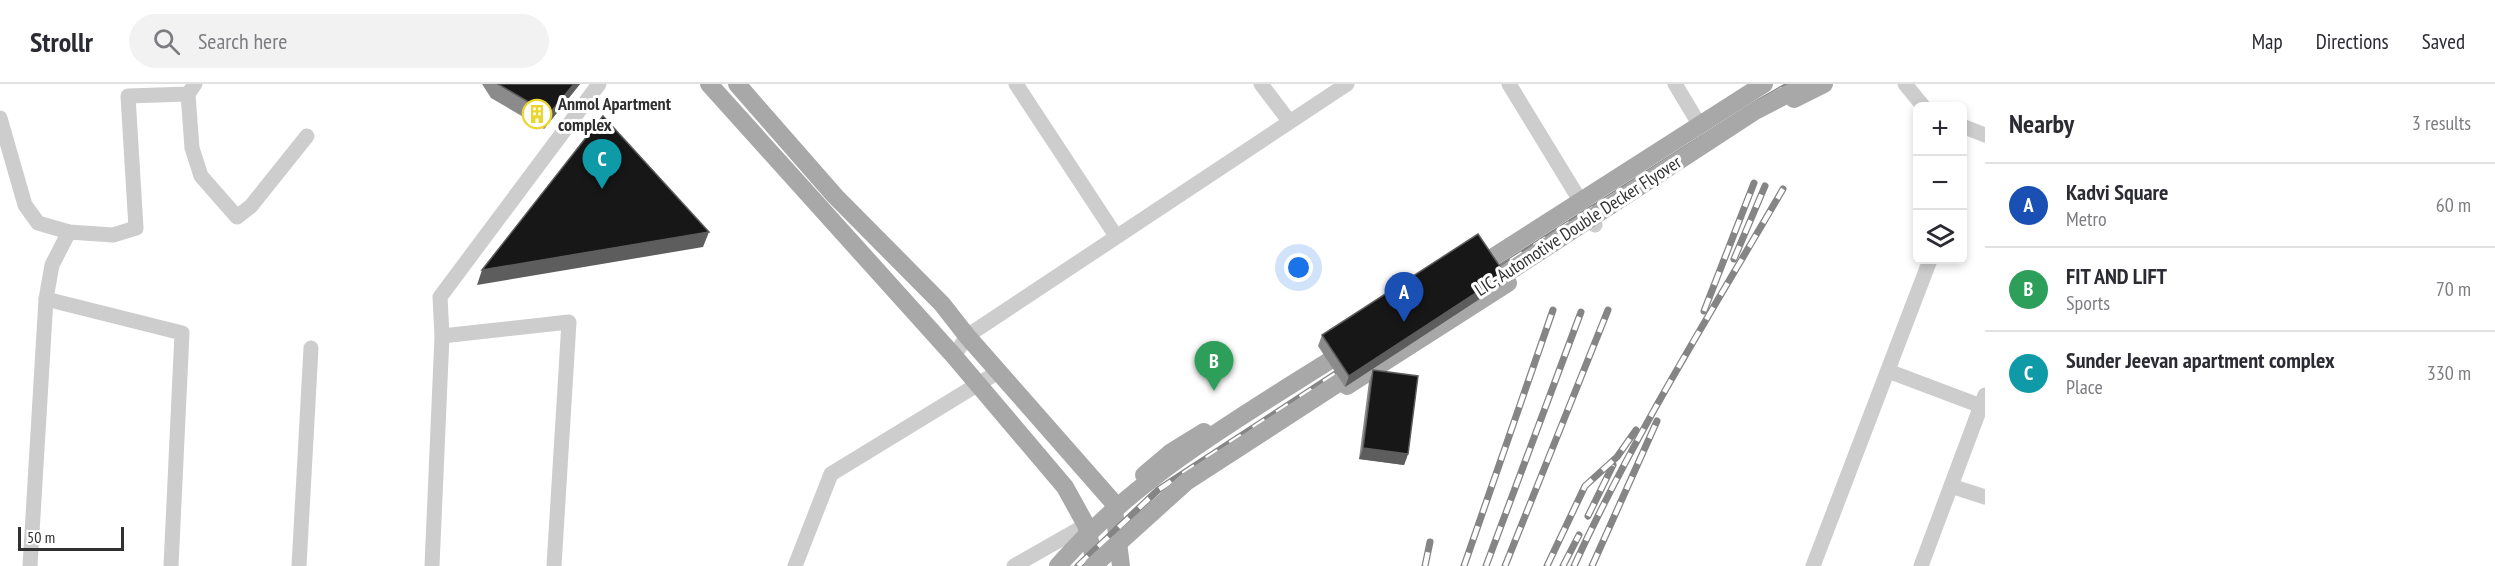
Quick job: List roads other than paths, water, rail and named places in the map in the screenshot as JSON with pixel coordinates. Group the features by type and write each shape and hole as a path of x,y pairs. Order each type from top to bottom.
{"main road":[{"path":"709,84 954,356 1065,487 1086,525 1094,566"},
{"path":"1576,195 1752,84"},
{"name":"LIC- Automotive Double Decker Flyover","path":"1576,195 1452,279 1764,84"},
{"name":"LIC- Automotive Double Decker Flyover","path":"1094,566 1186,482 1746,117 1807,84"},
{"path":"1103,566 1120,558 1191,487 1759,116 1824,84"},
{"path":"739,85 835,196 942,304 998,372 1113,502 1120,558"},
{"path":"1050,566 1086,525 1170,453 1359,338 1174,460 1088,531 1058,566"}],"street":[{"path":"432,566 442,336 440,297 599,84"},
{"path":"1016,84 1116,236"},
{"path":"1261,84 1289,121"},
{"path":"954,356 967,336 1347,84"},
{"path":"1509,84 1595,225"},
{"path":"1675,84 1696,119"},
{"path":"1905,84 1920,102"},
{"path":"725,100 739,85"},
{"path":"0,118 25,205 38,223 69,232 113,235 136,228 128,90 191,89 192,148 201,176 237,217 251,206 307,136"},
{"path":"1967,128 1985,135"},
{"path":"30,566 46,299 52,265 69,232"},
{"path":"1813,566 1928,264"},
{"path":"46,299 183,333 171,566"},
{"path":"442,336 570,322 554,566"},
{"path":"299,566 311,348"},
{"path":"1888,371 1983,401 1921,566"},
{"path":"795,566 831,474 998,372"},
{"path":"1951,486 1985,497"},
{"path":"1014,566 1086,525"}],"railway":[{"path":"1487,276 1791,84"},
{"path":"1704,311 1754,183"},
{"path":"1734,259 1765,186"},
{"path":"1574,566 1597,517 1648,422 1783,189"},
{"path":"1464,566 1553,310"},
{"path":"1505,566 1608,310"},
{"path":"1486,566 1581,312"},
{"path":"1078,566 1158,490 1351,364"},
{"path":"1592,566 1657,421"},
{"path":"1547,566 1585,486 1617,457 1636,430"},
{"path":"1588,516 1613,465"},
{"path":"1563,566 1579,535"},
{"path":"1425,566 1430,542"}],"place":[{"name":"Anmol Apartment complex","path":"537,114"},
{"name":"Sunder Jeevan apartment complex","path":"602,189"},
{"name":"Kadvi Square","path":"1404,322"},
{"name":"FIT AND LIFT","path":"1214,391"}]}
